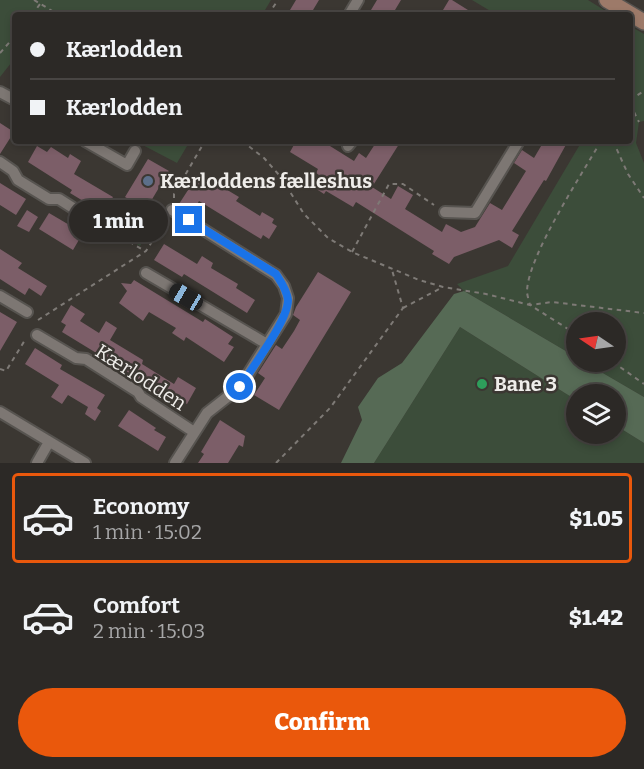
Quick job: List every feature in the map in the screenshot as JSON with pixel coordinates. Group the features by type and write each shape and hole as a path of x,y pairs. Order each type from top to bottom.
{"street":[{"path":"607,0 627,12"},
{"path":"91,144 127,165 135,151"},
{"path":"445,212 475,213 517,144"},
{"path":"0,162 13,171 18,180 49,199 58,199 95,222"},
{"name":"Kærlodden","path":"172,210 276,274 288,298 286,314 240,387 207,413 175,463"},
{"path":"146,273 267,344"},
{"path":"0,296 27,312"},
{"name":"Kærlodden","path":"34,331 76,358 86,359 194,432"},
{"path":"0,412 85,463"},
{"path":"37,463 50,442"}],"path":[{"path":"34,0 54,12"},
{"path":"34,12 40,4"},
{"path":"0,53 12,39"},
{"path":"633,109 639,122"},
{"path":"0,369 6,371 34,331 38,319 146,251 172,210 174,194 204,144"},
{"path":"246,144 264,158 280,176 304,214 327,238 392,270 443,287 486,294 530,305 566,328"},
{"path":"530,305 527,292 541,249 599,144"},
{"path":"614,144 628,174 644,198"},
{"path":"352,252 389,184 403,184 445,212"},
{"path":"95,222 146,251"},
{"path":"392,270 403,308"},
{"path":"276,463 330,408 403,308 443,287"},
{"path":"530,305 552,302 644,313"},
{"path":"626,371 644,384"}],"green space":[{"path":"0,0 271,0 264,12 12,12 12,62 0,77"},
{"path":"472,0 588,0 607,12 492,12"},
{"path":"633,28 644,34 644,121 639,122 636,143 644,163 644,397 626,386 626,384 622,384 601,372 626,372 626,312 566,312 566,351 464,291 457,284 508,266 580,144 633,144"},
{"path":"141,144 188,144 177,163"},
{"path":"123,204 153,224 140,246 109,227"},
{"path":"464,291 566,351 566,372 601,372 622,384 566,384 566,394 460,327 374,463 341,463 362,420 358,407 378,378 402,363 454,294"},
{"name":"Bane 3","path":"460,327 566,394 566,444 626,444 626,432 644,443 644,463 374,463"},
{"path":"626,386 644,397 644,443 626,432"}],"building":[{"path":"296,0 319,0 312,12 289,12"},
{"path":"377,0 401,0 394,12 370,12"},
{"path":"449,0 452,0 471,12 442,12"},
{"path":"0,123 12,131 12,135 0,154"},
{"path":"294,144 327,144 354,161 359,153 366,158 375,144 399,144 372,187 391,199 398,186 413,195 405,209 442,232 446,224 461,232 475,227 490,203 502,210 526,171 514,163 522,150 534,158 542,144 566,144 546,181 544,180 512,231 519,235 512,248 499,240 454,257 449,264 432,254 434,251 356,202 353,207 326,191 324,194 312,186 319,175 316,173 318,169 290,152"},
{"path":"37,146 47,152 51,147 68,158 70,154 81,161 74,174 113,197 107,207 102,204 98,210 70,193 72,190 28,162"},
{"name":"Kærloddens fælleshus","path":"148,159 169,171 151,201 149,199 144,208 125,197"},
{"path":"199,173 239,197 236,201 260,216 262,212 274,219 272,223 277,226 269,239 263,235 261,239 199,201 193,212 179,204"},
{"path":"0,183 26,199 16,215 0,205"},
{"path":"27,210 38,217 29,232 17,226"},
{"path":"49,213 83,233 73,250 39,229"},
{"path":"164,244 197,264 202,256 213,263 211,268 238,284 236,288 255,300 247,313 184,274 182,277 154,260"},
{"path":"0,249 22,263 18,268 47,286 41,296 29,288 25,295 0,279"},
{"path":"318,272 351,292 279,410 254,395 265,378 258,373 276,345 282,349 294,331 300,320 293,315 296,307"},
{"path":"134,280 203,322 205,319 233,337 228,344 234,347 224,362 186,337 184,341 172,333 176,328 149,312 143,321 119,303 127,291 121,283 131,284"},
{"path":"71,305 85,314 80,321 99,333 106,321 117,328 110,340 143,360 142,364 174,384 178,377 196,388 187,404 181,401 177,407 149,391 152,387 62,332 66,325 61,322"},
{"path":"0,312 17,322 0,351"},
{"path":"35,348 62,365 60,369 105,395 97,408 101,411 95,421 85,414 88,407 68,395 62,404 51,397 59,385 25,364"},
{"path":"129,410 166,437 158,451 118,426"},
{"path":"220,420 245,436 243,447 239,445 228,463 198,463 204,454 201,452"}],"place":[{"name":"Kærloddens fælleshus","path":"148,181"},
{"name":"Bane 3","path":"482,384"}],"route":[{"path":"189,220 276,274 288,298 286,314 240,387"}]}
